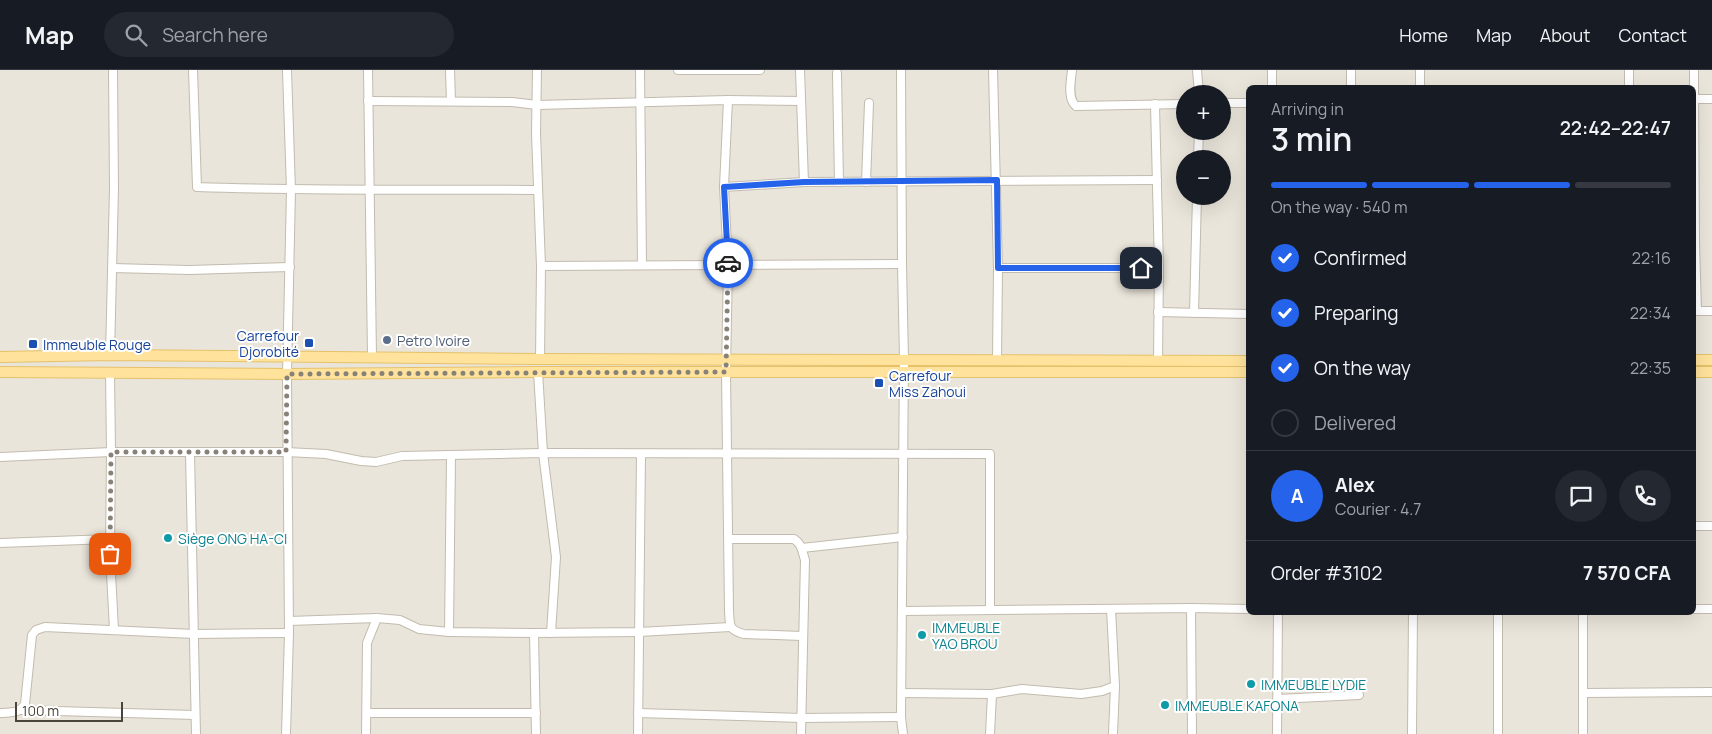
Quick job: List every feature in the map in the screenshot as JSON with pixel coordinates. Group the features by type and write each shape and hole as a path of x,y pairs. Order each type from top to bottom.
{"main road":[{"path":"0,357 110,355 726,360 1246,361"},
{"path":"1696,360 1712,360"},
{"path":"0,372 287,374 1246,372"},
{"path":"1696,372 1712,372"}],"street":[{"path":"110,355 114,188 113,70"},
{"path":"194,70 197,187 291,190 370,188 538,190"},
{"path":"286,734 289,621 286,452 291,190 287,70"},
{"path":"368,70 372,357"},
{"path":"450,70 451,101"},
{"path":"537,70 536,133 541,266 540,359"},
{"path":"640,70 642,265"},
{"path":"678,70 760,70"},
{"path":"800,70 804,182"},
{"path":"901,70 904,360 903,734"},
{"path":"993,70 997,180 997,360"},
{"path":"1072,70 1071,98 1076,106 1176,104"},
{"path":"1197,70 1198,85"},
{"path":"1272,70 1272,85"},
{"path":"1351,70 1351,85"},
{"path":"1420,70 1420,85"},
{"path":"1629,70 1629,85"},
{"path":"1694,70 1694,85"},
{"path":"837,74 839,182"},
{"path":"1696,99 1712,99"},
{"path":"368,101 512,102 537,105 728,100 801,101"},
{"path":"728,100 724,187 728,264 726,372 730,627 735,632 744,634 802,636"},
{"path":"866,182 869,103"},
{"path":"1231,103 1246,103"},
{"path":"1155,104 1159,268 1158,360"},
{"path":"724,187 804,182 1157,180"},
{"path":"1194,313 1197,205"},
{"path":"541,266 902,264"},
{"path":"112,268 190,270 290,267"},
{"path":"998,268 1159,268"},
{"path":"1696,311 1712,311"},
{"path":"1158,312 1246,314"},
{"path":"110,372 110,539 114,630"},
{"path":"538,372 543,453 556,557 551,633"},
{"path":"0,457 111,452 286,452 326,454 376,462 402,456 543,453 990,454 990,610"},
{"path":"190,453 196,734"},
{"path":"638,734 641,454"},
{"path":"449,632 450,456"},
{"path":"1696,526 1712,526"},
{"path":"729,538 794,539 802,548 805,560 800,734"},
{"path":"802,548 903,538"},
{"path":"0,543 110,539"},
{"path":"1191,608 1192,734"},
{"path":"1696,609 1712,608"},
{"path":"1111,609 1115,686 1113,734"},
{"path":"903,611 1246,609"},
{"path":"1278,615 1278,734"},
{"path":"1412,734 1413,615"},
{"path":"1498,615 1498,734"},
{"path":"1583,615 1583,734"},
{"path":"289,621 377,618 400,620 419,629 449,632 639,632 730,627"},
{"path":"366,734 366,643 377,618"},
{"path":"22,710 26,704 32,635 36,630 45,627 194,634 289,633"},
{"path":"534,633 536,734"},
{"path":"902,693 992,694 1022,689 1081,694 1102,691 1115,686"},
{"path":"1584,693 1712,692"},
{"path":"990,734 992,694"},
{"path":"1278,700 1359,695"},
{"path":"0,712 22,710 195,714"},
{"path":"367,712 536,713"},
{"path":"638,712 801,718 902,717"}],"shaded area":[{"path":"0,70 1712,70 1712,734 0,734"}],"way so far":[{"path":"110,554 111,452 286,452 287,374 726,372 728,263"}],"place":[{"name":"Petro Ivoire","path":"387,340"},
{"name":"Carrefour Djorobité","path":"309,343"},
{"name":"Immeuble Rouge","path":"33,344"},
{"name":"Carrefour Miss Zahoui","path":"879,383"},
{"name":"Siège ONG HA-CI","path":"168,538"},
{"name":"IMMEUBLE YAO BROU","path":"922,635"},
{"name":"IMMEUBLE LYDIE","path":"1251,684"},
{"name":"IMMEUBLE KAFONA","path":"1165,705"}],"route":[{"path":"728,263 724,187 804,182 997,180 998,268 1141,268"}]}
